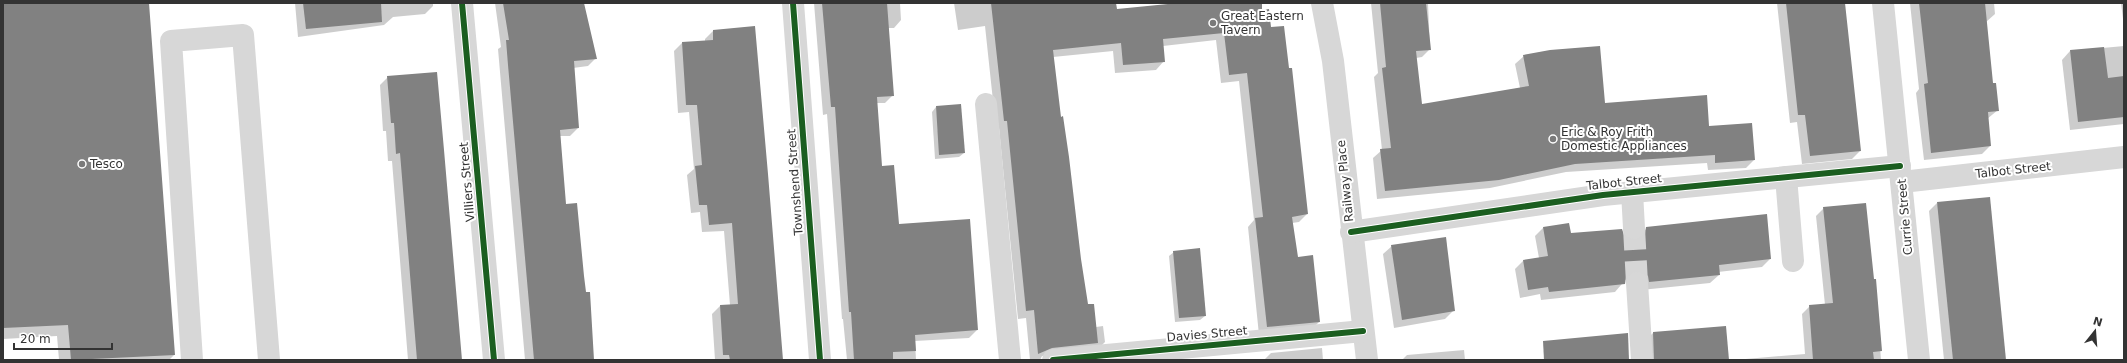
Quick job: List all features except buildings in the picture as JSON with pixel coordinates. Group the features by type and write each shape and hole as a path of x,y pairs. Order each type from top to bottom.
{"street":[{"name":"Villiers Street","path":"462,3 494,360"},
{"name":"Townshend Street","path":"793,3 820,360"},
{"name":"Railway Place","path":"1322,3 1333,61 1351,232 1367,360"},
{"name":"Currie Street","path":"1883,3 1919,360"},
{"path":"192,360 170,41 243,35 269,360"},
{"path":"986,104 1010,360"},
{"name":"Talbot Street","path":"1351,232 1632,192 1786,177 1901,174 2124,157"},
{"path":"1786,177 1793,261"},
{"path":"1632,192 1634,228"},
{"path":"1637,283 1642,360"},
{"name":"Davies Street","path":"1052,360 1364,331"}],"tunnel":[{"path":"1634,228 1637,283"}],"cycle path":[{"path":"462,3 494,360"},
{"path":"793,3 820,360"},
{"path":"1351,232 1603,195 1900,166"},
{"path":"1053,360 1363,331"}],"place":[{"name":"Great Eastern Tavern","path":"1213,23"},
{"name":"Eric & Roy Frith Domestic Appliances","path":"1553,139"},
{"name":"Tesco","path":"82,164"}]}
